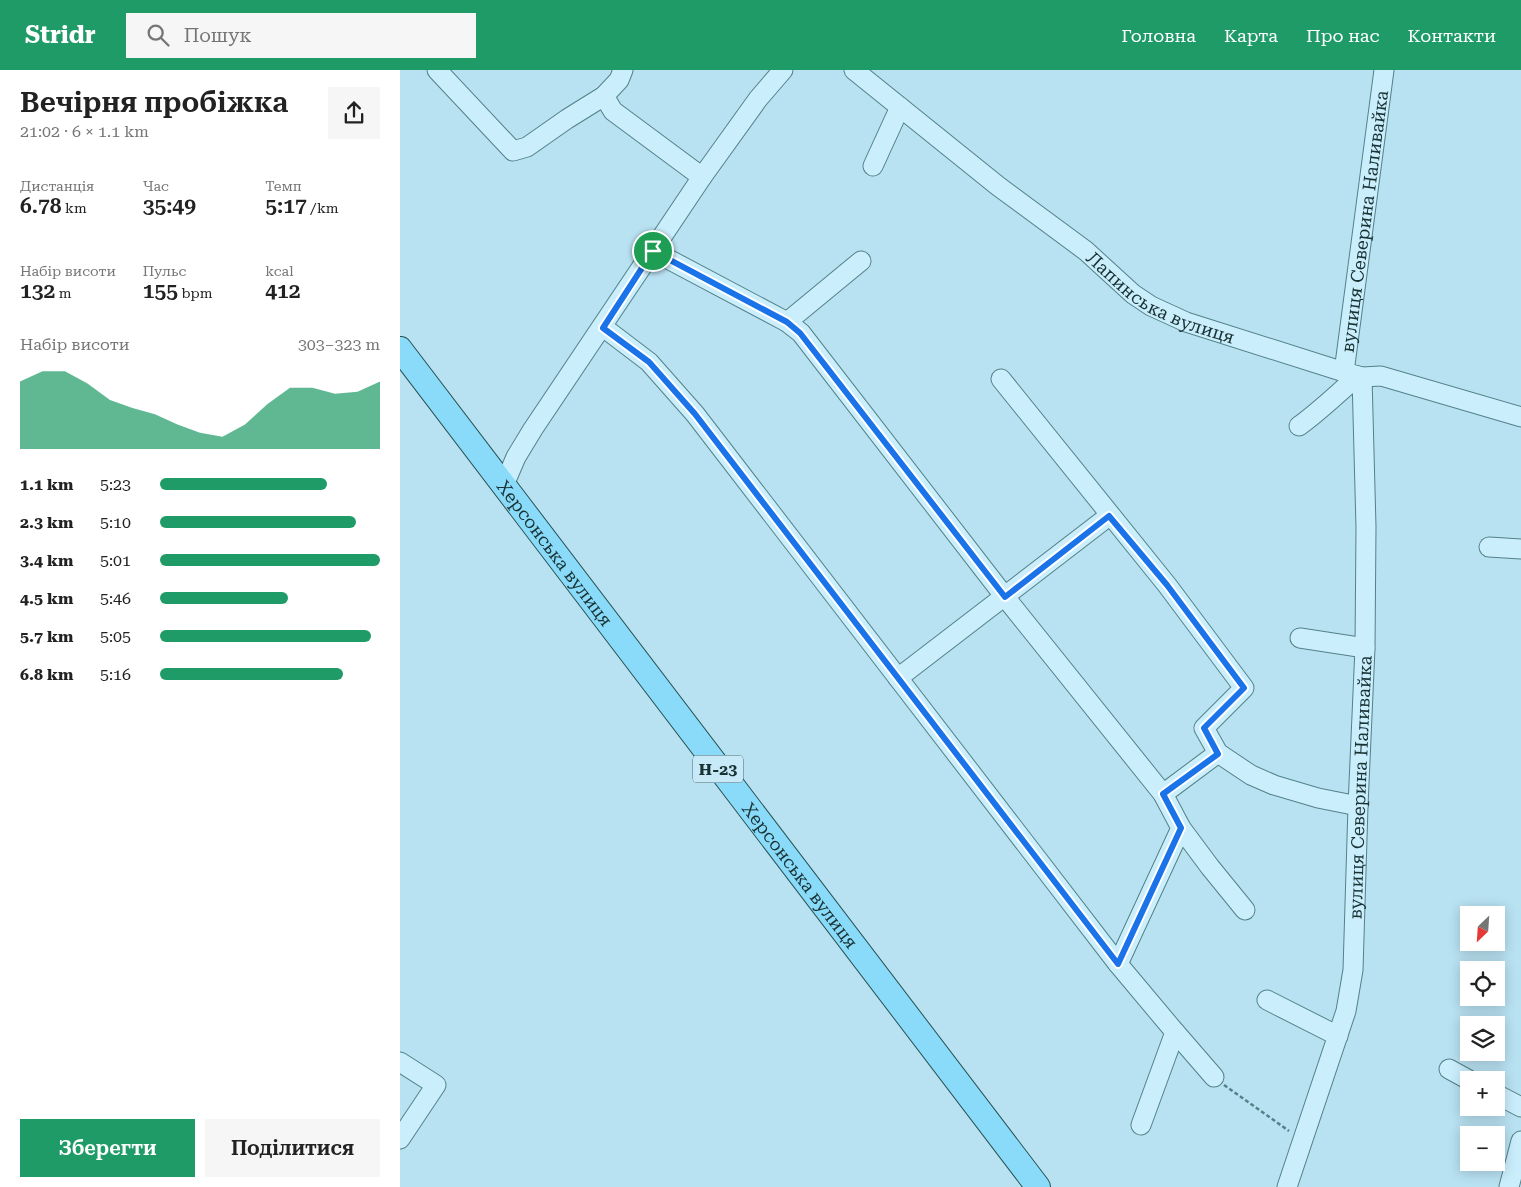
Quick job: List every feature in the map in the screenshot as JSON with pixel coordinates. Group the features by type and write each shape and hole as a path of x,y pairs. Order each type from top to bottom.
{"main road":[{"name":"Херсонська вулиця","path":"400,349 1038,1187"}],"street":[{"path":"437,70 513,151 527,147 604,96 619,80 623,70"},
{"path":"504,486 516,457 533,429 603,328 702,177 758,99 783,70"},
{"name":"Лапинська вулиця","path":"854,70 998,186 1086,251 1133,294 1151,306 1186,322 1355,375 1381,376 1521,417"},
{"name":"вулиця Северина Наливайка","path":"1287,1187 1346,1011 1353,970 1364,648 1366,527 1355,375 1384,70"},
{"path":"604,96 613,111 702,177"},
{"path":"873,166 900,107"},
{"path":"653,251 787,322 800,333 1005,597 1163,794 1181,828 1210,868 1245,910"},
{"path":"787,322 861,261"},
{"path":"603,328 649,362 695,414 1118,964 1214,1077"},
{"path":"1299,426 1318,413 1355,375"},
{"path":"1000,379 1109,516 1167,585 1244,688 1204,728 1218,754 1250,775 1274,785 1318,798 1358,806"},
{"path":"898,678 1109,516"},
{"path":"1489,547 1521,549"},
{"path":"1300,638 1364,648"},
{"path":"1163,794 1218,754"},
{"path":"1118,964 1181,828"},
{"path":"1267,1000 1338,1036"},
{"path":"1141,1125 1175,1032"},
{"path":"400,1062 436,1085 400,1139"},
{"path":"1449,1069 1460,1075"},
{"path":"1505,1099 1521,1107"},
{"path":"1509,1187 1521,1141"}],"path":[{"path":"1214,1077 1302,1141"}],"route":[{"path":"653,251 787,322 800,333 1005,597 1109,516 1167,585 1244,688 1204,728 1218,754 1163,794 1181,828 1118,964 695,414 649,362 603,328 653,251"}]}
